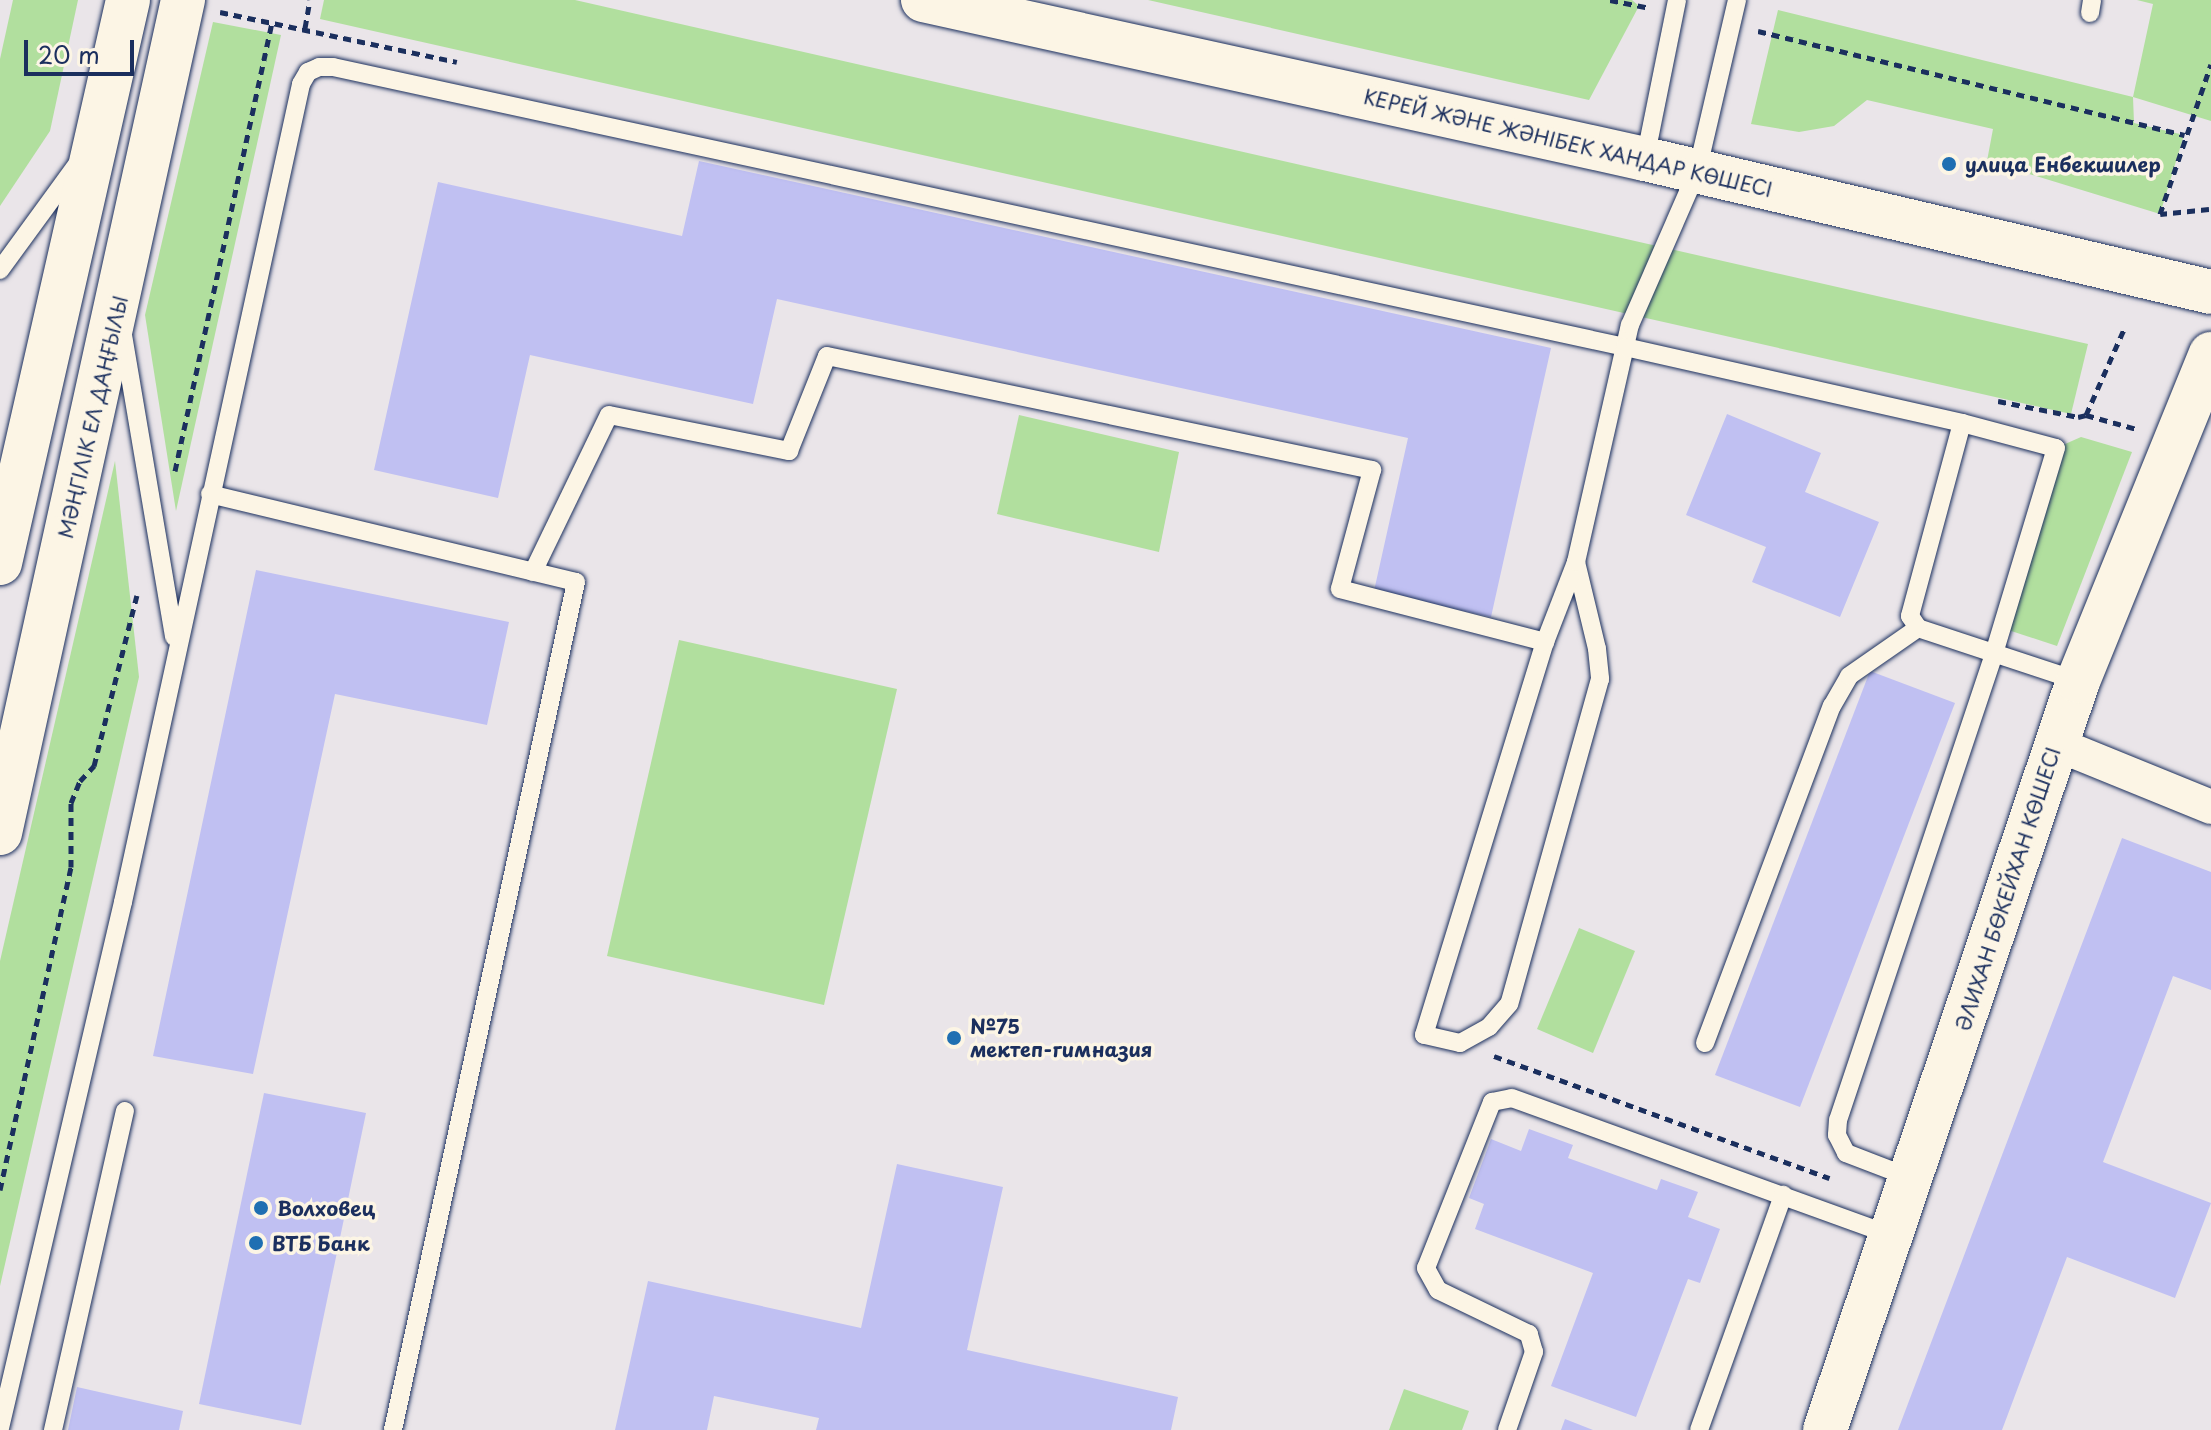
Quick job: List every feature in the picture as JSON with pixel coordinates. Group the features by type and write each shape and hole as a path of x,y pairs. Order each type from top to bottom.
{"main road":[{"path":"0,563 128,0"},
{"name":"КЕРЕЙ ЖӘНЕ ЖӘНІБЕК ХАНДАР КӨШЕСІ","path":"945,2 1645,159 2211,292"},
{"name":"МӘҢГІЛІК ЕЛ ДАҢҒЫЛЫ","path":"0,833 118,307 200,6"},
{"name":"ӘЛИХАН БӨКЕЙХАН КӨШЕСІ","path":"1825,1430 1913,1179 2078,681 2211,354"}],"street":[{"path":"2056,744 2211,807"}],"lane":[{"path":"1645,159 1677,0"},
{"path":"1576,562 1597,649 1600,679 1509,1004 1489,1027 1460,1043 1424,1035 1545,642 1576,562 1630,325 1697,172 1737,0"},
{"path":"0,1428 123,902 301,84 308,72 319,67 333,67 1625,347 1962,423 2056,448 1994,654 1838,1120 1837,1135 1846,1153 1913,1179"},
{"path":"0,270 97,139"},
{"path":"118,307 176,648"},
{"path":"533,572 609,415 789,451 827,356 1372,470 1340,589 1545,642"},
{"path":"1962,423 1910,616 1918,628 2078,681"},
{"path":"210,494 576,582 393,1430"},
{"path":"1705,1043 1832,706 1849,676 1918,628"},
{"path":"1507,1430 1534,1352 1529,1334 1438,1290 1426,1268 1492,1102 1512,1098 1892,1236"},
{"path":"53,1430 125,1111"},
{"path":"1699,1430 1783,1195"}],"path":[{"path":"200,6 305,28 310,0"},
{"path":"0,1190 71,867 71,803 80,781 94,766 132,612 172,486 272,22"},
{"path":"1729,24 2184,135"},
{"path":"2209,209 2160,214 2184,135 2211,64"},
{"path":"2086,415 2125,327"},
{"path":"1986,398 2078,417 2086,415 2142,431"},
{"path":"1460,1043 1844,1182"}],"green space":[{"path":"13,0 78,0 50,131 0,206 0,59"},
{"path":"324,0 575,0 2088,344 2071,414 320,19"},
{"path":"1148,0 1632,0 1639,6 1589,100"},
{"path":"2137,0 2211,0 2211,121 2133,97 2153,4"},
{"path":"1778,10 2133,97 2134,123 2184,135 2160,214 1987,161 1993,129 1867,100 1834,126 1799,132 1751,124"},
{"path":"213,22 281,35 176,511 145,315"},
{"path":"1019,415 1179,452 1159,552 997,514"},
{"path":"2081,437 2132,452 2057,646 2002,628 2056,448"},
{"path":"115,461 139,677 0,1286 0,961"},
{"path":"679,640 897,689 824,1005 607,956"},
{"path":"1579,928 1635,951 1593,1053 1537,1029"},
{"path":"1404,1389 1469,1411 1462,1430 1389,1430"}],"building":[{"path":"699,161 1551,348 1491,617 1374,591 1408,438 777,299 753,404 530,355 498,498 374,470 438,182 682,236"},
{"path":"1727,414 1821,453 1805,492 1879,522 1840,617 1752,582 1766,547 1686,515"},
{"path":"256,570 509,622 487,725 335,694 253,1074 153,1056"},
{"path":"1870,671 1955,703 1800,1107 1715,1075"},
{"path":"2122,838 2211,872 2211,990 2173,976 2103,1162 2211,1203 2175,1298 2067,1257 2002,1430 1898,1430"},
{"path":"264,1093 366,1113 301,1425 199,1404"},
{"path":"1529,1129 1573,1145 1568,1158 1657,1190 1661,1179 1698,1192 1688,1217 1720,1229 1700,1283 1688,1279 1636,1417 1551,1386 1593,1273 1475,1229 1484,1204 1469,1198 1491,1139 1521,1151"},
{"path":"897,1164 1003,1187 967,1350 1178,1397 1171,1430 816,1430 819,1418 714,1396 707,1430 615,1430 648,1281 861,1328"},
{"path":"77,1387 183,1411 179,1430 68,1430"},
{"path":"1565,1419 1593,1430 1561,1430"}],"place":[{"name":"улица Енбекшилер","path":"1949,164"},
{"name":"№75 мектеп-гимназия","path":"954,1038"},
{"name":"Волховец","path":"261,1208"},
{"name":"ВТБ Банк","path":"256,1243"}]}
